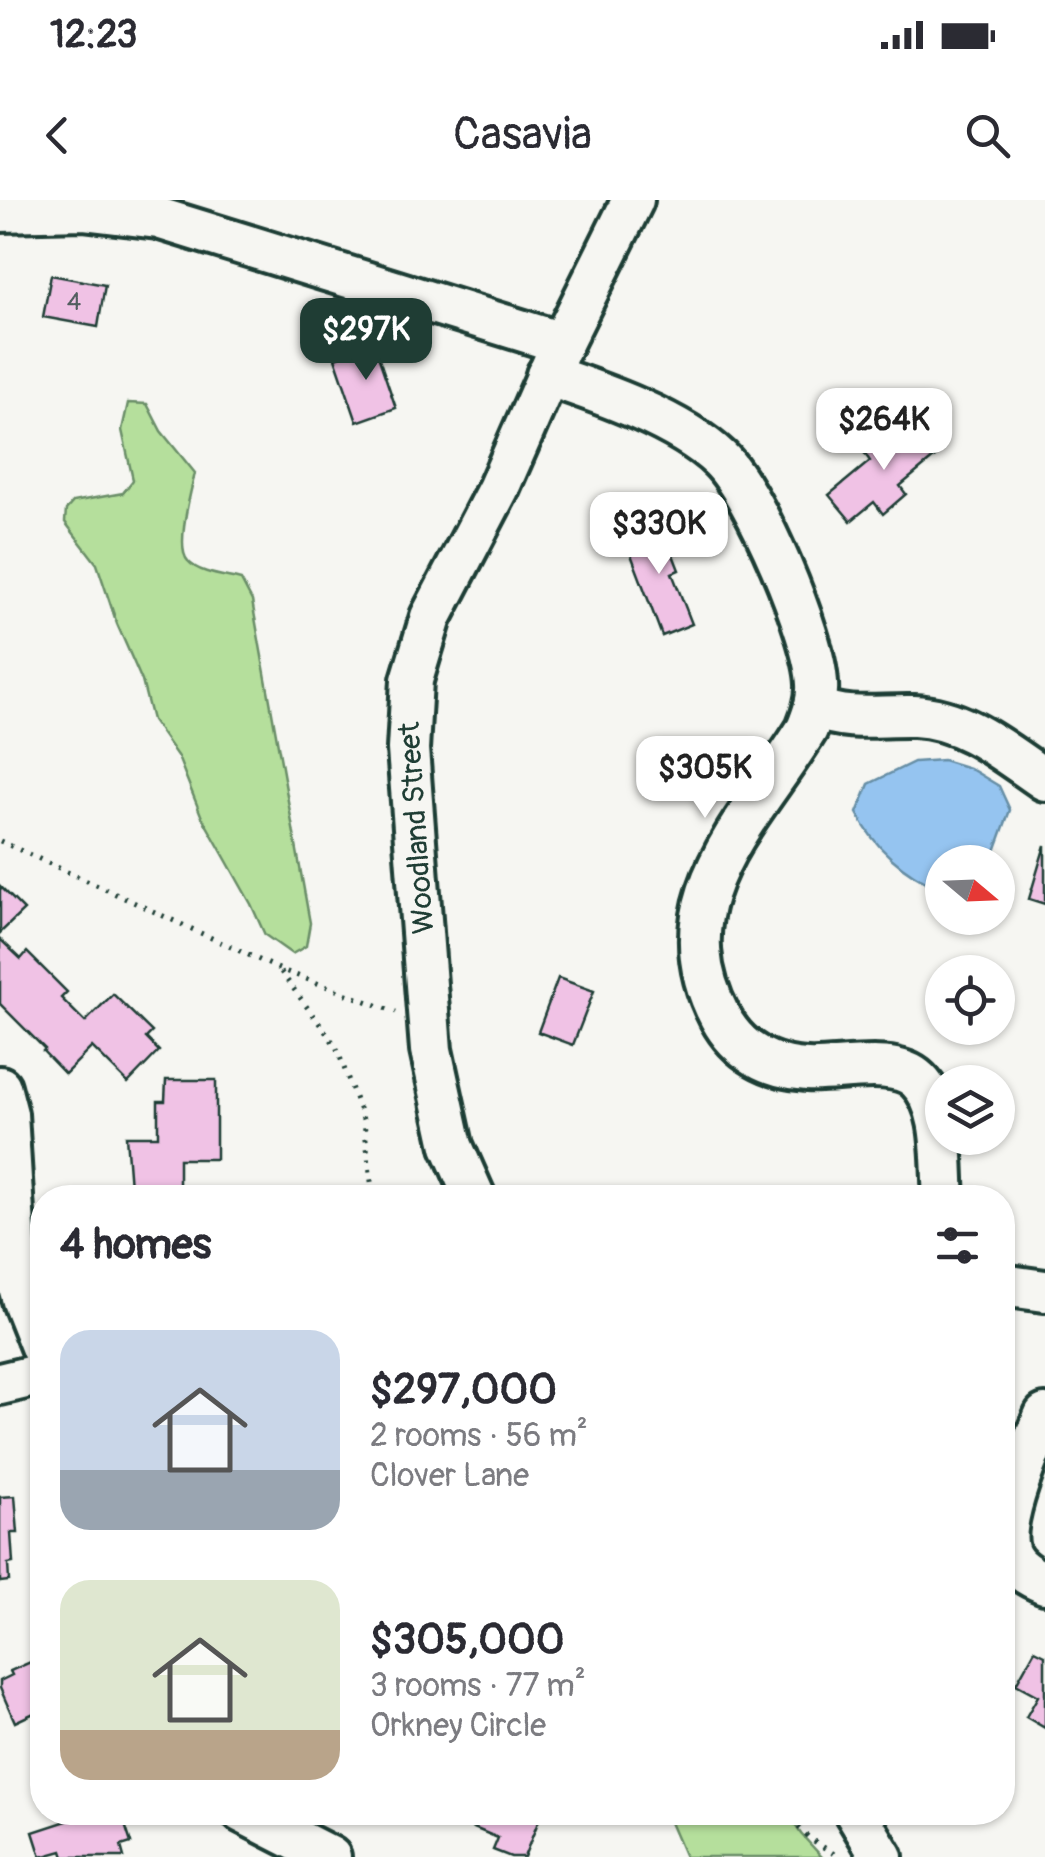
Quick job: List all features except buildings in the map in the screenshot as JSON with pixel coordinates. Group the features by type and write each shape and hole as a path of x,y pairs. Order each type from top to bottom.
{"street":[{"name":"Woodland Street","path":"468,1185 443,1115 428,1015 408,750 412,680 431,617 498,489 554,359 633,200"},
{"path":"0,211 83,210 158,218 554,359 719,458 753,502 808,636 817,684 808,729 708,886 699,932 705,983 728,1033 750,1053 776,1066 832,1071 877,1067 916,1077 935,1111 943,1185"},
{"path":"815,708 860,720 916,716 942,720 986,740 1045,780"},
{"path":"0,1087 7,1114 9,1278 30,1319"},
{"path":"1015,1287 1045,1290"},
{"path":"0,1384 30,1377"},
{"path":"1015,1512 1036,1463 1045,1415"},
{"path":"1015,1564 1045,1583"},
{"path":"267,1825 330,1857"},
{"path":"862,1825 882,1857"}],"path":[{"path":"0,842 279,969 378,1008 428,1015"},
{"path":"279,969 336,1046 364,1122 371,1185"},
{"path":"796,1825 839,1857"}],"green space":[{"path":"128,403 147,404 161,431 195,473 183,532 188,561 206,572 241,580 252,601 310,923 306,946 292,954 265,935 201,815 178,757 152,720 142,681 97,564 65,522 66,510 73,502 123,493 133,480 122,430"},
{"path":"671,1825 795,1825 822,1857 685,1857"}],"water":[{"path":"943,760 969,768 999,786 1010,810 997,845 925,845 925,881 872,838 857,813 869,784 914,762"}]}
